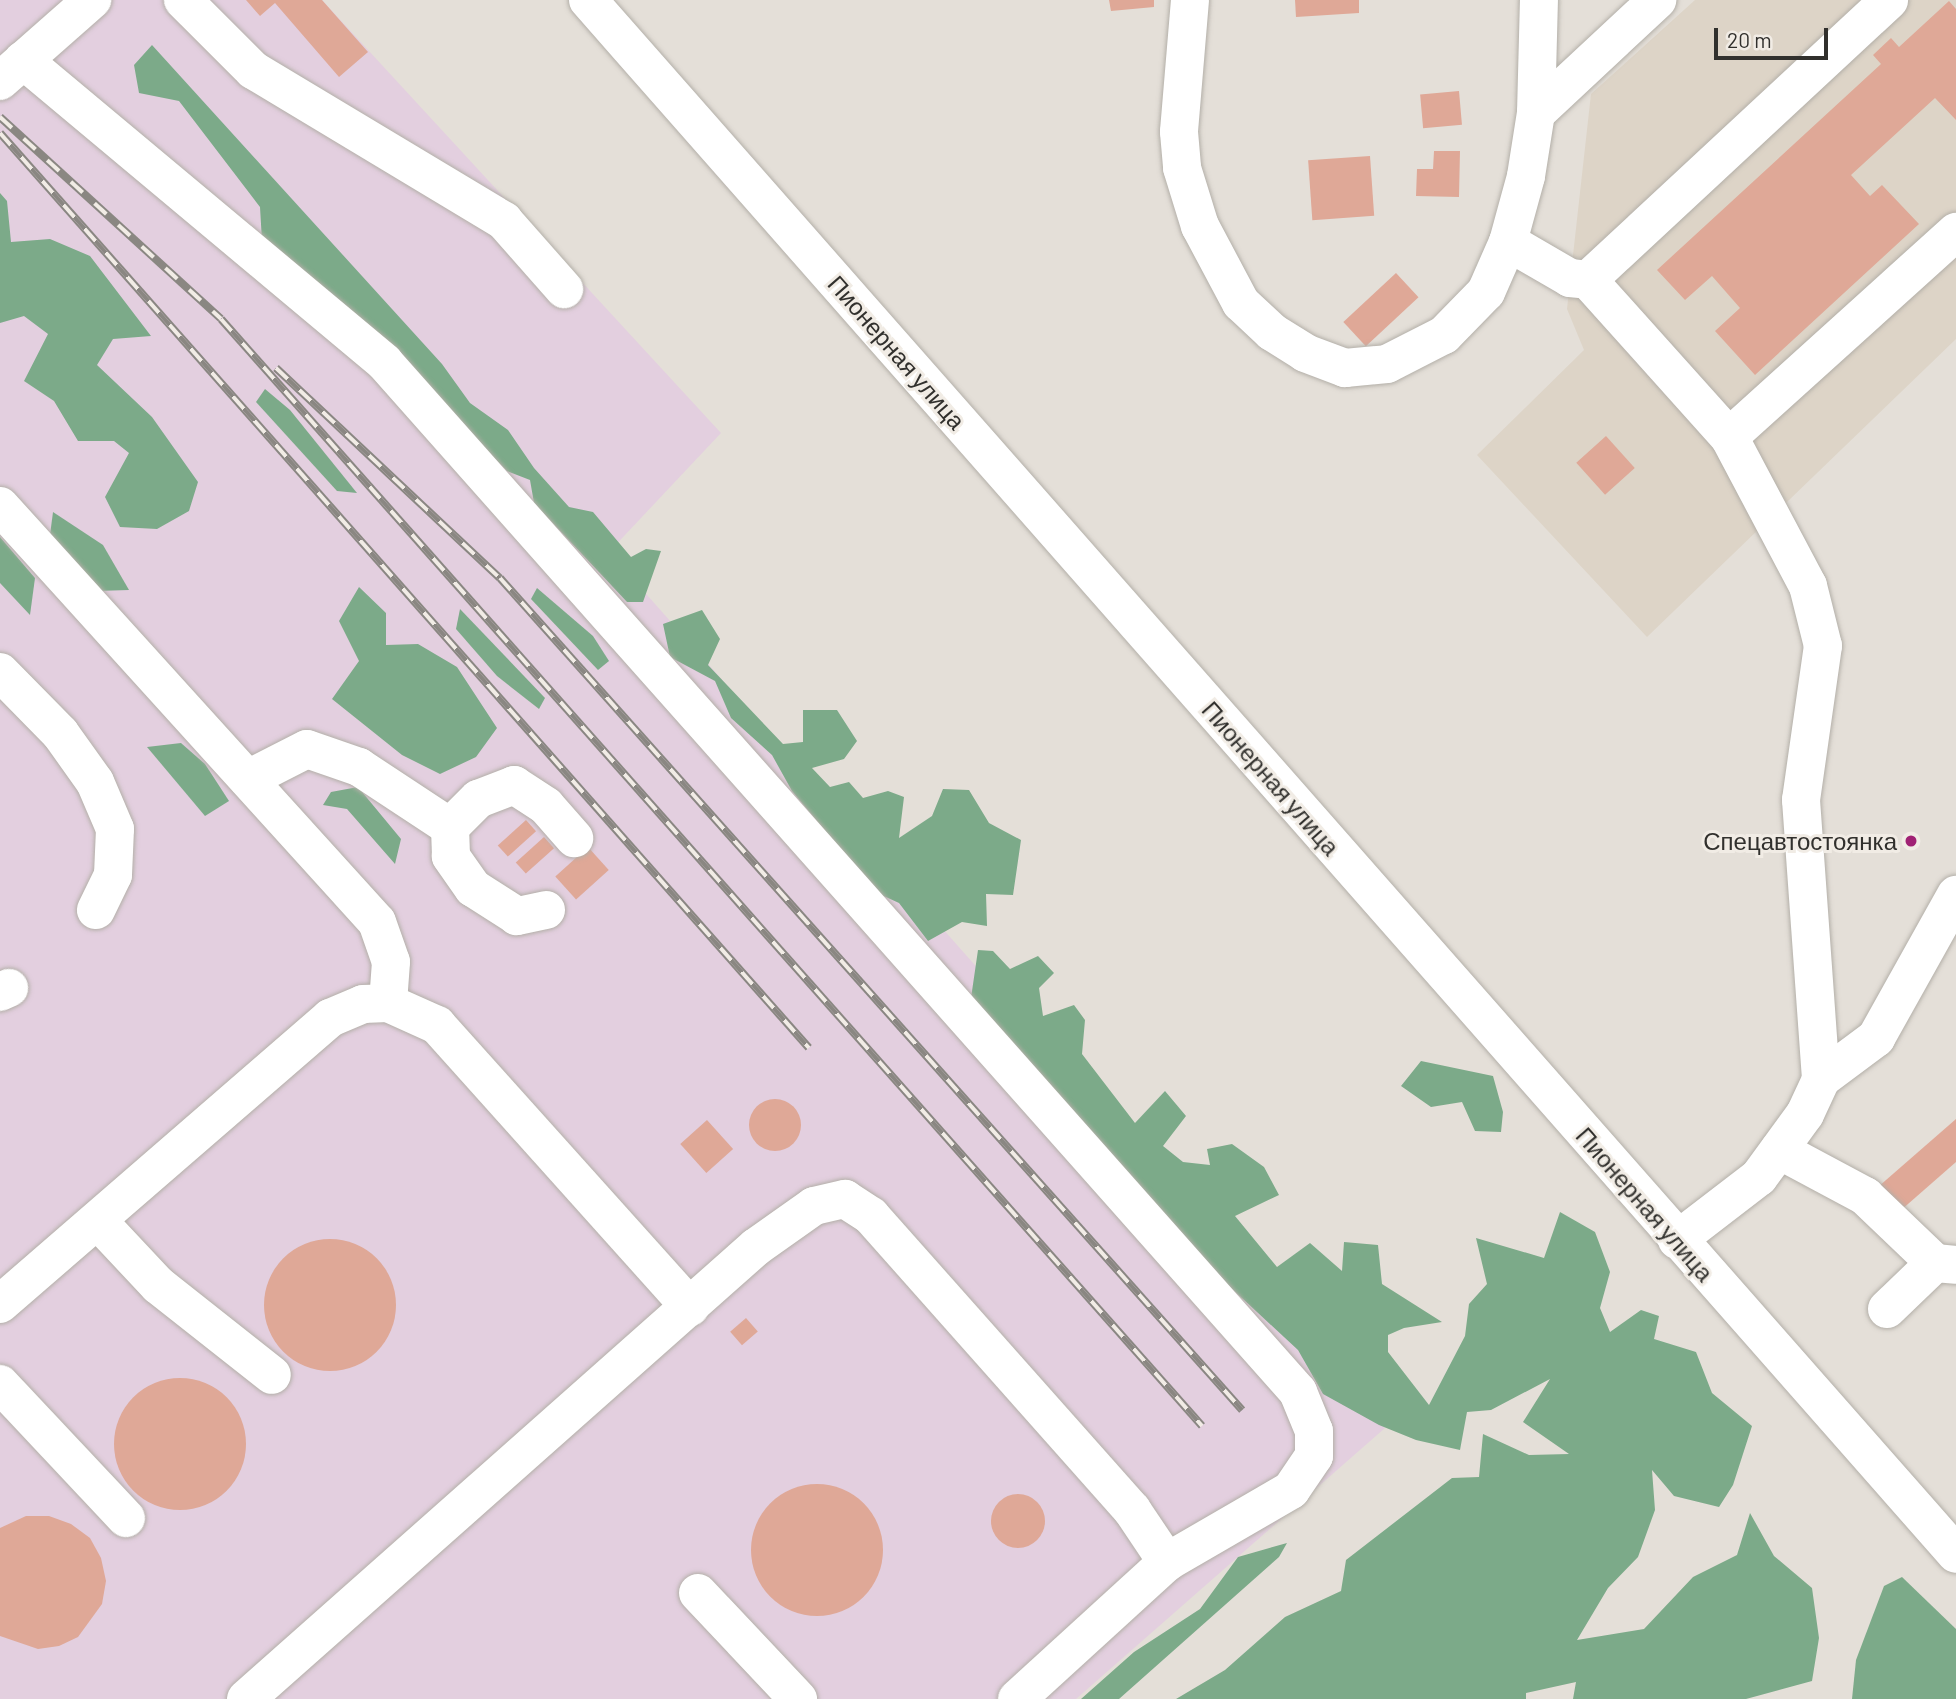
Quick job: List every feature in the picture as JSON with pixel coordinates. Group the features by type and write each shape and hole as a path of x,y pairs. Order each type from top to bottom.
{"street":[{"path":"92,0 11,71 384,362 1298,1392 1314,1430 1314,1456 1291,1490 1167,1562 1017,1699"},
{"path":"183,0 253,70 504,221 564,289"},
{"name":"Пионерная улица","path":"588,0 1956,1554"},
{"path":"1190,0 1179,132 1182,168 1200,226 1241,303 1272,332 1305,354 1345,368 1387,363 1444,335 1486,292 1508,243 1526,176 1536,113 1539,0"},
{"path":"1536,113 1657,0"},
{"path":"1588,281 1889,0"},
{"path":"1729,437 1956,232"},
{"path":"1508,243 1570,278 1588,281 1729,437 1808,586 1823,646 1801,800 1821,1079 1805,1114 1759,1177 1677,1240"},
{"path":"0,506 377,922 391,962 388,1003"},
{"path":"0,671 60,733 95,782 105,806 114,829 113,875 96,910"},
{"path":"247,779 307,749 359,767 450,827"},
{"path":"546,910 517,916 473,888 451,856 450,827 478,799 514,785 546,806 575,838"},
{"path":"1821,1079 1876,1038 1956,895"},
{"path":"0,1304 330,1018 363,1004 388,1003 437,1025 690,1307"},
{"path":"1779,1150 1864,1196 1945,1264 1887,1309"},
{"path":"246,1699 756,1247 814,1206 845,1199 870,1216 1123,1500 1167,1562"},
{"path":"98,1221 158,1285 272,1375"},
{"path":"0,1384 127,1518"},
{"path":"698,1593 798,1699"}],"shaded area":[{"path":"0,0 322,0 721,433 609,552 1385,1428 1076,1699 0,1699"},
{"path":"1695,0 1956,0 1956,339 1647,637 1477,455 1584,350 1567,309 1591,94"}],"green space":[{"path":"152,45 442,364 470,403 508,430 534,468 569,507 593,512 631,557 646,549 661,551 643,602 627,602 534,503 530,480 507,471 383,345 262,241 260,207 179,101 139,93 134,65"},
{"path":"0,193 7,201 11,242 50,239 90,256 151,336 113,339 97,365 152,417 198,482 189,511 157,529 120,527 105,497 129,453 114,441 78,441 54,401 24,381 48,334 24,316 0,323"},
{"path":"265,389 290,410 357,493 337,491 256,402"},
{"path":"53,512 103,545 129,590 96,591 49,543"},
{"path":"0,537 35,578 30,615 0,583"},
{"path":"359,587 386,613 386,645 418,644 457,667 497,728 476,757 440,774 402,755 332,699 359,661 339,621"},
{"path":"537,588 593,636 609,661 598,670 531,599"},
{"path":"460,609 545,698 539,709 497,676 456,629"},
{"path":"702,610 720,639 708,665 783,744 803,742 803,710 837,710 857,741 844,759 812,768 830,787 849,782 863,798 888,791 904,797 899,838 932,816 943,789 969,790 989,823 1021,840 1013,895 986,894 987,926 962,922 928,941 899,903 877,893 792,791 772,755 731,718 715,681 670,657 663,624"},
{"path":"181,743 205,764 229,801 205,816 147,747"},
{"path":"358,787 401,839 395,864 347,809 323,805 331,792"},
{"path":"978,950 993,951 1010,969 1038,956 1054,973 1039,988 1043,1016 1074,1005 1085,1020 1082,1054 1135,1123 1165,1091 1186,1116 1163,1146 1183,1162 1210,1165 1207,1149 1232,1144 1264,1167 1279,1195 1235,1216 1277,1267 1310,1243 1342,1271 1344,1242 1378,1245 1382,1284 1442,1322 1404,1328 1388,1335 1388,1352 1429,1405 1465,1336 1469,1304 1487,1284 1476,1238 1544,1258 1560,1212 1595,1232 1610,1272 1600,1308 1610,1332 1641,1310 1659,1316 1654,1339 1696,1352 1712,1393 1752,1426 1733,1485 1719,1507 1674,1496 1652,1470 1655,1510 1638,1557 1608,1588 1577,1640 1644,1629 1693,1577 1737,1555 1750,1513 1774,1556 1812,1588 1819,1638 1812,1681 1746,1699 1573,1699 1576,1682 1526,1693 1526,1699 1176,1699 1225,1670 1285,1617 1341,1591 1346,1560 1452,1478 1479,1477 1483,1434 1529,1455 1569,1454 1523,1422 1550,1379 1491,1410 1467,1412 1460,1450 1416,1440 1379,1425 1323,1394 1298,1350 1229,1286 971,998"},
{"path":"1421,1061 1493,1076 1503,1112 1501,1132 1475,1131 1462,1102 1431,1107 1401,1086"},
{"path":"1287,1543 1279,1557 1119,1699 1081,1699 1134,1652 1200,1609 1238,1557"},
{"path":"1902,1577 1956,1629 1956,1699 1852,1699 1856,1660 1884,1586"}],"building":[{"path":"246,0 322,0 368,52 339,77 275,3 260,16"},
{"path":"1109,0 1154,0 1154,7 1111,11"},
{"path":"1295,0 1359,0 1359,13 1296,17"},
{"path":"1949,1 1956,9 1956,120 1935,98 1851,175 1870,196 1882,185 1919,224 1755,375 1715,331 1740,308 1712,276 1685,300 1657,270 1881,64 1873,55 1891,38 1899,47"},
{"path":"1459,91 1462,125 1423,128 1420,94"},
{"path":"1434,151 1460,151 1459,197 1416,196 1417,169 1433,169"},
{"path":"1370,156 1374,216 1312,220 1308,160"},
{"path":"1396,273 1419,297 1366,346 1343,322"},
{"path":"1606,436 1635,468 1605,495 1576,463"},
{"path":"526,820 536,831 508,857 498,845"},
{"path":"544,837 554,848 526,874 516,862"},
{"path":"588,847 609,870 576,899 555,876"},
{"path":"775,1099 794,1106 801,1125 794,1144 775,1151 756,1144 749,1125 756,1106"},
{"path":"1956,1119 1956,1162 1900,1211 1878,1187"},
{"path":"707,1120 733,1149 706,1173 680,1144"},
{"path":"330,1239 355,1244 377,1258 391,1280 396,1305 391,1330 377,1352 355,1366 330,1371 305,1366 283,1352 269,1330 264,1305 269,1280 283,1258 305,1244"},
{"path":"746,1318 758,1332 742,1345 730,1332"},
{"path":"180,1378 205,1383 227,1397 241,1419 246,1444 241,1469 227,1491 205,1505 180,1510 155,1505 133,1491 119,1469 114,1444 119,1419 133,1397 155,1383"},
{"path":"817,1484 842,1489 864,1503 878,1525 883,1550 878,1575 864,1597 842,1611 817,1616 792,1611 770,1597 756,1575 751,1550 756,1525 770,1503 792,1489"},
{"path":"1018,1494 1037,1502 1045,1521 1037,1540 1018,1548 999,1540 991,1521 999,1502"},
{"path":"26,1516 49,1516 71,1524 90,1538 101,1558 106,1581 102,1604 78,1637 59,1646 38,1649 0,1636 0,1528"}],"railway":[{"path":"0,117 221,319 1202,1426"},
{"path":"0,133 809,1048"},
{"path":"276,368 500,578 1242,1410"}],"place":[{"name":"Спецавтостоянка","path":"1911,841"}]}
